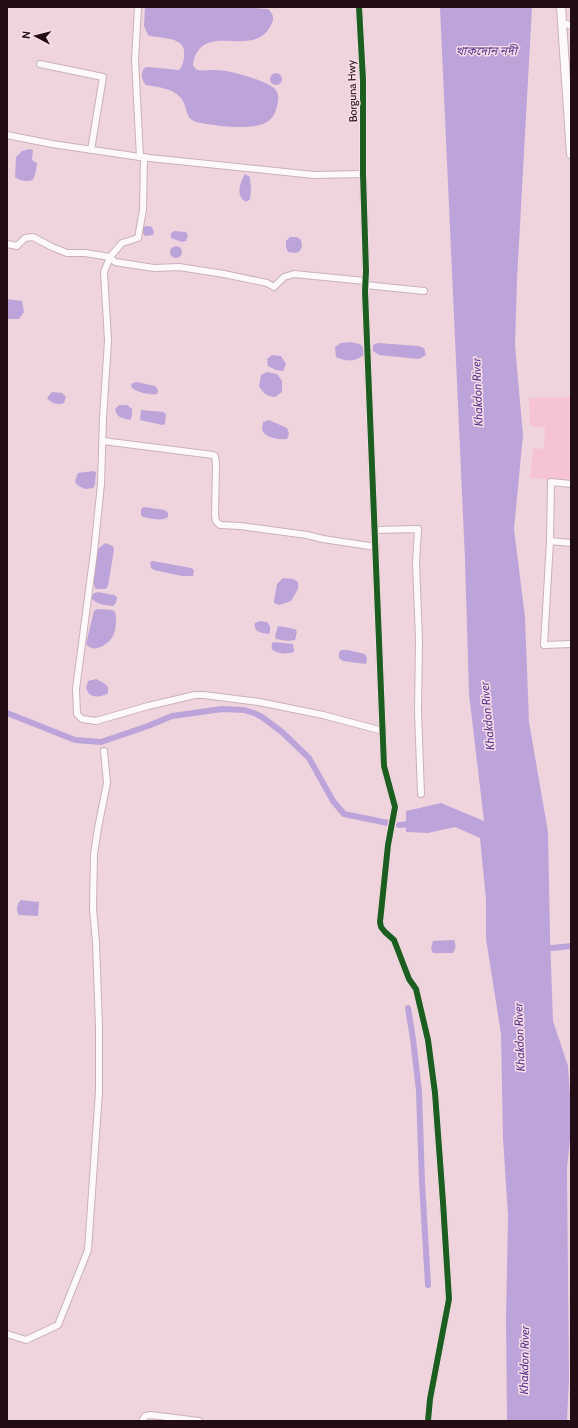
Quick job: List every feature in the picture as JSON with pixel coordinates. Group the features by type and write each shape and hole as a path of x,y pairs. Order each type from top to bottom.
{"main road":[{"path":"561,7 571,154"},
{"path":"566,7 569,25 571,83"}],"street":[{"path":"138,7 135,60 142,157 143,210 138,238 122,243 110,257 104,272 108,340 103,418 101,484 94,552 76,689 77,714 82,719 96,721 148,706 195,695 204,695 259,702 323,715 383,731"},
{"name":"Borguna Hwy","path":"359,7 362,80 365,283 376,530 384,766 395,807 388,845 380,922 381,927 394,940 409,979 416,989 428,1040 435,1093 444,1202 449,1299 430,1399 428,1421"},
{"path":"40,64 103,77 91,150"},
{"path":"7,135 52,144 142,157 314,175 363,174"},
{"path":"7,244 17,246 25,238 33,237 67,253 85,253 110,257 115,262 154,268 179,267 268,283 274,287 284,277 294,274 424,291"},
{"path":"103,441 215,456 215,516 216,521 220,525 240,526 307,535 376,548"},
{"path":"571,484 551,482 550,541 544,645 571,644"},
{"path":"376,530 418,529 416,563 419,640 418,712 421,794"},
{"path":"550,541 571,543"},
{"path":"7,1334 26,1340 58,1325 88,1250 99,1091 97,951 93,908 94,854 107,784 104,751"},
{"path":"142,1421 145,1416 151,1415 199,1421"}],"shaded area":[{"path":"571,397 571,481 530,478 533,448 544,449 545,428 530,426 529,398"}],"water":[{"path":"145,7 243,7 268,9 272,14 273,20 264,35 255,39 244,41 212,42 203,46 196,54 193,66 197,70 222,70 244,75 273,87 278,94 278,104 272,118 260,125 244,127 201,123 191,119 183,101 177,94 164,88 146,85 142,77 144,68 148,67 179,70 184,59 184,49 181,44 172,39 148,35 144,26"},
{"name":"খাকদোন নদী","path":"440,7 532,7 517,280 515,345 523,435 514,529 525,617 529,722 548,832 553,1021 568,1066 571,1111 571,1130 567,1168 569,1379 567,1421 507,1421 506,1319 508,1216 503,1138 501,1034 486,939 486,900 480,838 455,827 428,833 406,832 406,811 441,803 484,821 469,694 465,560"},
{"path":"278,73 281,74 281,84 274,85 271,84 270,77 271,74"},
{"path":"30,149 33,150 32,160 37,163 36,171 33,180 21,180 15,177 16,157 22,151"},
{"path":"245,174 250,177 251,190 250,199 246,202 240,196 240,185"},
{"path":"143,227 152,227 154,232 153,235 145,236 143,233"},
{"path":"174,231 186,232 188,235 186,241 182,242 171,238 171,233"},
{"path":"290,237 297,237 301,240 302,246 300,251 296,253 288,252 286,241"},
{"path":"178,246 181,247 181,257 174,258 171,257 170,250 171,247"},
{"path":"7,299 22,301 24,312 19,319 7,319"},
{"path":"350,342 360,344 364,349 364,355 357,359 350,360 343,360 336,357 335,347 341,343"},
{"path":"378,343 419,346 424,348 426,355 419,359 379,355 373,351 373,345"},
{"path":"272,355 281,356 286,364 283,371 276,370 268,366 267,359"},
{"path":"267,372 277,374 282,381 282,392 275,397 266,394 259,386 261,375"},
{"path":"136,382 155,386 158,390 157,394 144,393 135,390 132,388 131,384"},
{"path":"52,392 62,393 66,397 64,403 55,404 51,402 47,398"},
{"path":"119,405 127,405 132,409 132,416 130,420 120,417 117,414 115,409"},
{"path":"141,410 163,412 166,414 165,424 162,425 140,420"},
{"path":"269,420 287,428 289,434 287,439 276,439 263,432 263,422"},
{"path":"96,472 95,485 93,488 85,489 77,485 75,481 78,473"},
{"path":"144,507 165,510 168,513 168,517 159,519 143,517 141,515 141,509"},
{"path":"105,543 113,546 114,550 108,586 106,589 96,589 94,586 93,576 96,558 98,549"},
{"path":"153,561 191,568 194,570 193,576 182,576 154,570 151,568 150,562"},
{"path":"283,578 293,579 298,582 298,589 291,601 279,605 274,603 274,601 277,584"},
{"path":"98,592 114,595 117,597 116,603 113,606 94,601 92,596 94,593"},
{"path":"97,609 112,610 115,612 116,623 114,634 109,641 98,648 94,648 86,644 94,611"},
{"path":"260,621 267,622 270,626 269,634 259,632 255,629 255,623"},
{"path":"278,626 295,629 297,632 295,640 288,641 276,639 275,636"},
{"path":"273,642 293,644 294,652 278,653 272,649"},
{"path":"341,650 365,654 367,658 366,664 343,661 339,658 339,653"},
{"path":"96,679 108,687 108,693 99,696 89,694 86,688 88,681"},
{"path":"21,900 39,902 38,916 19,915 17,907"},
{"path":"454,940 455,950 453,953 433,953 431,948 433,941"}],"waterway":[{"path":"7,713 75,740 101,742 172,716 222,709 244,710 262,717 282,732 309,758 333,801 344,814 388,823"},
{"path":"399,825 413,824"},
{"path":"543,949 571,946"},
{"path":"408,1008 419,1091 422,1182 428,1285"}],"cycle path":[{"path":"359,7 363,80 365,291 384,766 395,807 388,845 380,922 381,927 394,940 409,979 416,989 428,1040 435,1093 449,1299 430,1399 428,1421"}],"water label":[{"name":"Khakdon River","path":"477,392"},
{"name":"Khakdon River","path":"487,716"},
{"name":"Khakdon River","path":"519,1037"},
{"name":"Khakdon River","path":"524,1360"}]}
